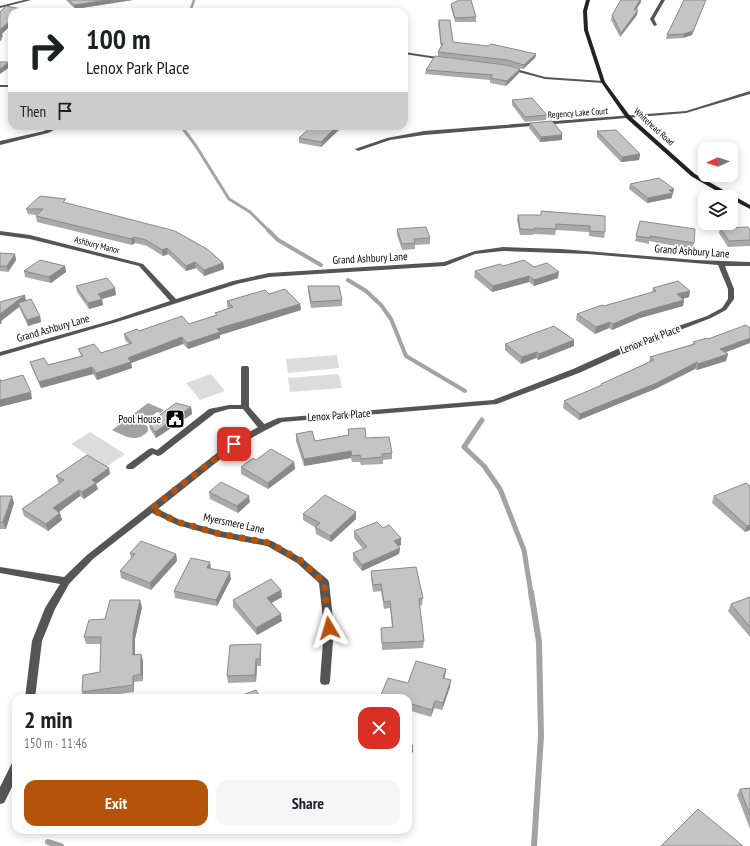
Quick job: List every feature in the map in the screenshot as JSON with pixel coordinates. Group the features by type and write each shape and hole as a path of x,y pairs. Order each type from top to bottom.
{"street":[{"path":"0,7 29,0"},
{"name":"Whitehead Road","path":"588,0 585,11 586,30 603,82 628,117 693,175 719,190"},
{"path":"655,25 652,19 663,0"},
{"path":"408,54 447,59"},
{"path":"506,67 545,78 603,82"},
{"name":"Regency Lake Court","path":"358,150 389,139 424,133 686,112 750,92"},
{"path":"0,143 50,130"},
{"name":"Whitehead Road","path":"738,201 750,207"},
{"name":"Ashbury Manor","path":"0,233 30,237 141,265 175,302"},
{"name":"Grand Ashbury Lane","path":"0,354 115,321 235,282 269,274 445,264 467,255 486,250 571,250 681,262 750,264"},
{"name":"Lenox Park Place","path":"30,694 37,640 50,608 66,581 90,557 234,444 281,420 494,402 576,372 636,344 709,317 724,309 731,299 731,289 721,264"},
{"path":"245,368 246,407 263,428"},
{"path":"130,467 152,451 158,453 212,411 229,407 246,407"},
{"name":"Myersmere Lane","path":"151,509 178,522 213,532 269,543 300,560 324,582 329,628 325,681"},
{"path":"0,570 66,581"},
{"path":"0,799 12,775"}],"shaded area":[{"path":"337,355 339,368 288,373 286,359"},
{"path":"211,374 225,391 200,400 186,383"},
{"path":"339,374 342,388 290,392 288,378"},
{"path":"148,403 164,410 160,413 157,412 143,423 148,427 148,431 144,435 130,438 112,430"},
{"path":"90,432 125,454 106,467 71,444"}],"building":[{"path":"69,0 107,0 74,5"},
{"path":"459,0 471,0 476,17 455,18 451,4"},
{"path":"621,0 640,0 634,10 638,10 621,33 612,15"},
{"path":"684,0 706,0 693,31 684,34 667,35"},
{"path":"6,6 17,8 8,8 8,23 0,30 0,12"},
{"path":"439,20 450,20 453,42 488,46 491,44 536,54 524,65 507,60 438,52 443,43 441,44"},
{"path":"435,56 506,65 520,69 507,81 490,78 493,75 426,70"},
{"path":"0,62 8,62 8,63 0,69"},
{"path":"532,98 547,115 525,117 512,100"},
{"path":"552,121 562,135 541,137 530,123"},
{"path":"308,130 333,130 321,142 299,138"},
{"path":"616,130 640,154 622,157 597,131"},
{"path":"659,178 674,189 669,190 673,193 648,198 630,184"},
{"path":"40,196 66,199 63,202 175,231 207,249 223,263 204,270 195,262 186,266 167,248 162,250 146,240 134,237 131,239 36,216 43,209 26,209"},
{"path":"541,211 605,216 605,232 590,231 590,226 556,224 556,229 520,229 518,215 541,215"},
{"path":"640,221 695,229 694,243 650,236 650,238 636,236"},
{"path":"426,227 430,238 414,239 415,243 402,244 397,229"},
{"path":"738,227 748,227 750,230 750,240 729,241 721,230 738,230"},
{"path":"0,253 15,254 7,266 0,266"},
{"path":"40,260 65,266 49,277 24,271"},
{"path":"524,260 534,267 547,263 559,272 534,280 529,276 493,286 475,271 500,264 503,266"},
{"path":"107,278 115,288 98,294 102,299 88,303 76,286"},
{"path":"678,281 690,291 677,294 684,300 641,312 613,324 610,322 596,327 577,314 602,305 604,306 656,291 653,288"},
{"path":"308,286 339,286 342,300 311,302"},
{"path":"285,289 300,304 217,329 220,332 187,343 182,337 128,358 131,362 96,373 92,367 39,382 30,362 44,358 48,365 83,356 78,349 94,344 101,353 132,343 124,334 137,329 139,331 182,316 189,324 217,315 215,313 233,307 227,301 265,290 269,294"},
{"path":"25,295 0,314 0,302"},
{"path":"31,299 40,316 27,320 18,303"},
{"path":"746,325 750,328 750,338 720,349 728,354 698,364 697,362 657,383 580,414 564,401 654,360 650,357 695,344 693,342 708,339"},
{"path":"554,326 574,340 539,354 537,352 522,357 505,344"},
{"path":"23,375 31,392 0,400 0,379 1,381"},
{"path":"176,403 191,407 155,432 149,423"},
{"path":"365,428 366,438 389,437 392,453 382,454 383,457 361,459 360,455 352,456 351,451 304,459 296,434 312,431 315,441 349,435 348,429"},
{"path":"271,449 294,462 268,483 241,467 253,458 256,460"},
{"path":"87,455 109,468 92,480 96,483 82,492 79,490 53,508 60,513 46,524 22,509 64,480 56,476"},
{"path":"221,482 249,496 237,506 209,492"},
{"path":"746,483 750,486 750,525 747,526 714,496"},
{"path":"325,495 356,512 330,536 315,527 320,523 303,514"},
{"path":"0,496 12,496 3,522 0,523"},
{"path":"377,522 383,528 389,525 401,538 394,541 400,548 362,565 353,553 367,547 354,531"},
{"path":"141,541 176,554 150,583 120,571 135,554 130,553"},
{"path":"191,558 210,562 207,568 230,572 216,600 174,591"},
{"path":"416,567 423,598 419,599 424,641 382,643 381,628 393,627 390,601 384,602 381,584 373,585 371,571"},
{"path":"271,579 281,590 267,598 281,614 256,628 233,600"},
{"path":"750,597 750,627 731,604"},
{"path":"110,600 140,600 133,633 133,655 141,654 141,674 133,676 133,685 82,692 83,675 100,672 101,637 84,637 89,620 105,619"},
{"path":"261,644 260,659 256,659 255,675 227,676 230,645"},
{"path":"416,661 446,669 443,678 451,680 443,703 435,701 432,710 412,704 412,694 381,694 388,678 408,683"},
{"path":"256,690 258,694 246,694"},
{"path":"750,788 750,815 740,789"},
{"path":"698,809 743,846 661,846"}],"waterway":[{"path":"191,8 194,0"},
{"path":"184,130 196,146 229,199 250,212 278,240 321,265"},
{"path":"348,280 366,291 381,305 391,319 406,356 465,391"},
{"path":"482,420 464,447 484,466 500,489 524,550 531,593"},
{"path":"531,592 539,642 541,736 534,846"},
{"path":"48,842 61,846"}],"place":[{"name":"Pool House","path":"175,419"}],"route":[{"path":"234,444 151,509 178,522 220,534 269,543 300,560 324,582 329,628"}]}
